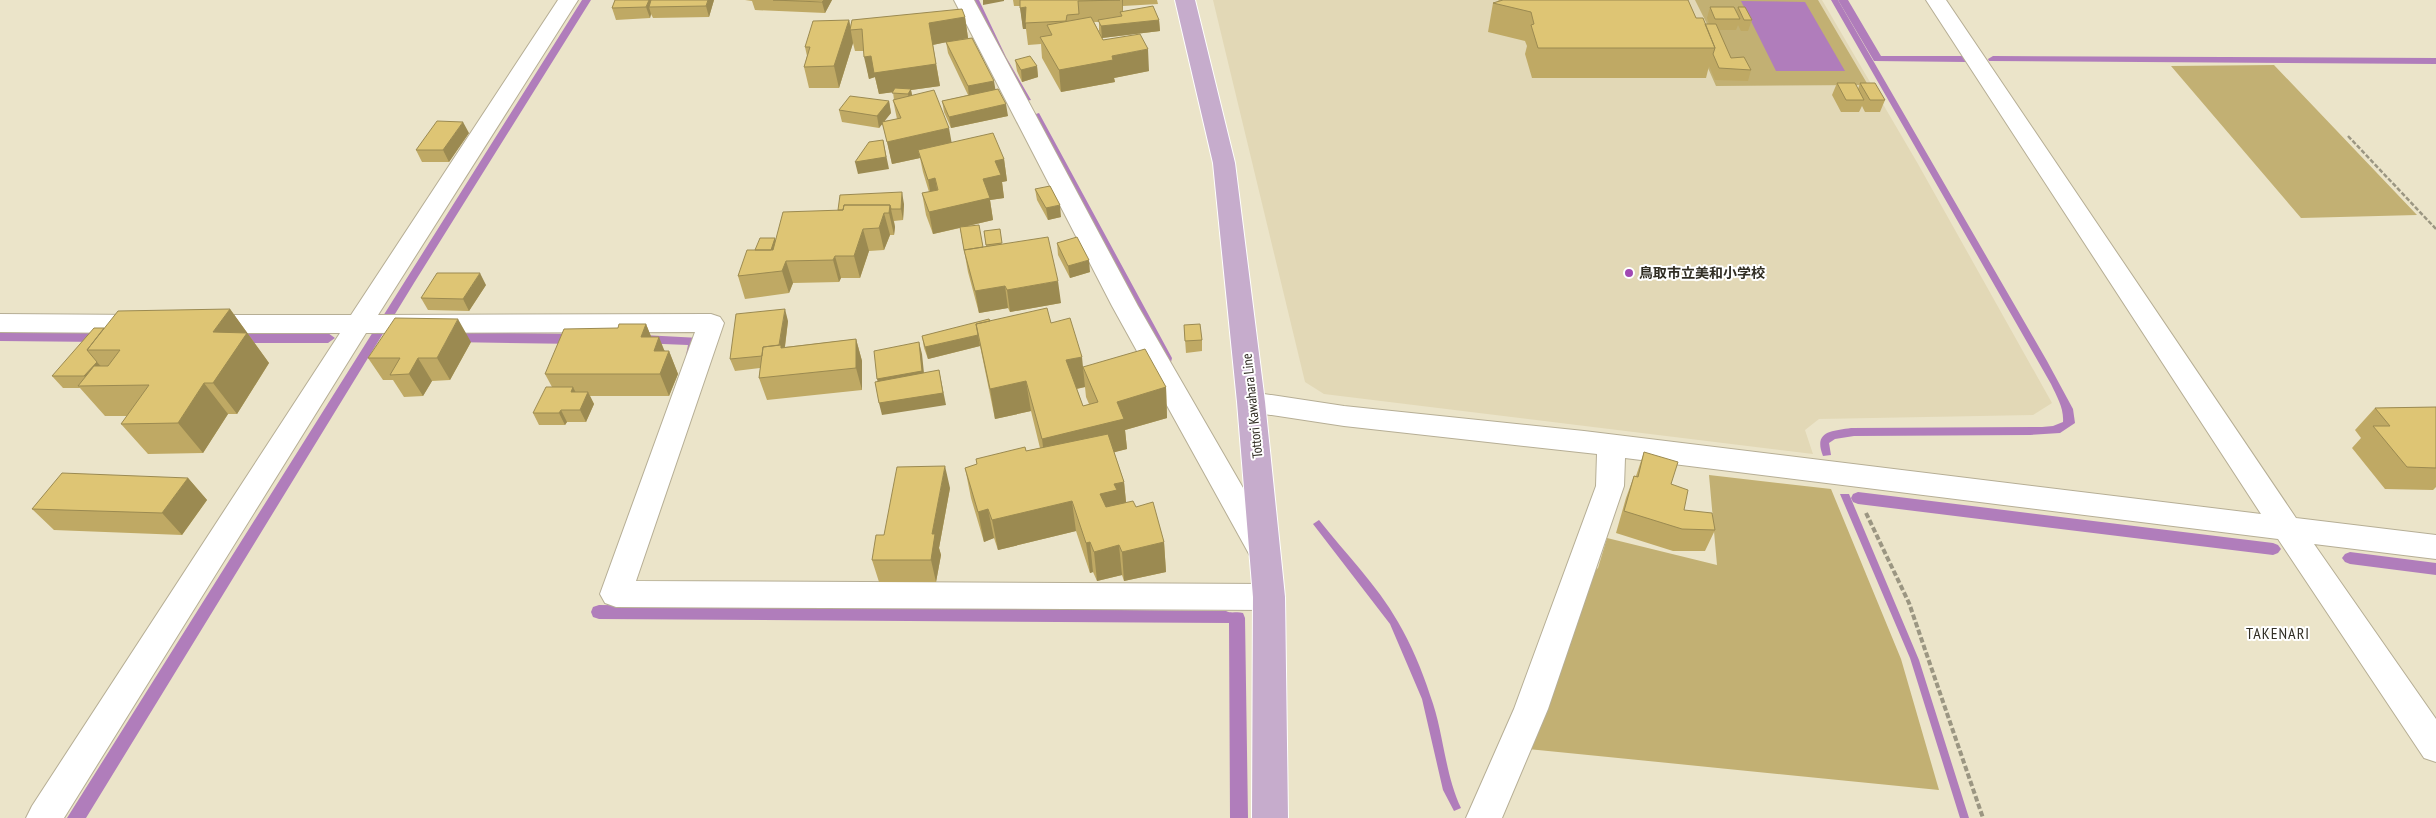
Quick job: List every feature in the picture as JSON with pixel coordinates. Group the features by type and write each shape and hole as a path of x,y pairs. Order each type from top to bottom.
{"main road":[{"name":"Tottori Kawahara Line","path":"1185,0 1224,163 1252,402 1268,558 1270,597 1270,818"}],"street":[{"path":"44,818 358,325 568,0"},
{"path":"964,0 1125,306 1268,558"},
{"path":"1936,0 2287,528 2436,747"},
{"path":"0,323 358,325 711,322 616,594 1270,597"},
{"path":"1252,402 1344,416 1611,446 2436,547"},
{"path":"1484,818 1531,709 1610,486 1611,446"}],"path":[{"path":"2348,136 2436,229"},
{"path":"1852,475 1868,518 1909,603 1983,818"}],"shaded area":[{"path":"582,0 591,0 414,283 86,818 67,818"},
{"path":"974,0 979,0 1006,57 1031,100 1026,101 982,19"},
{"name":"鳥取市立美和小学校","path":"1213,0 1822,0 1918,164 2052,403 2033,415 1819,419 1805,430 1813,454 1324,394 1305,382"},
{"path":"1695,0 1818,0 1868,85 1716,86 1692,32 1711,32"},
{"path":"1831,0 1838,0 2073,409 2075,423 2060,433 2030,435 1854,436 1835,439 1829,443 1831,455 1823,456 1820,442 1822,437 1831,432 1851,428 2042,427 2053,426 2063,422 2061,407 2051,384"},
{"path":"1741,1 1805,2 1845,71 1776,71"},
{"path":"2274,65 2417,215 2301,218 2171,66"},
{"path":"1039,113 1172,358 1170,366 1033,115"},
{"path":"1709,475 1831,489 1901,659 1939,790 1528,749 1590,575 1598,568 1607,538 1717,565"},
{"path":"1840,494 1849,494 1919,660 1969,818 1960,818 1910,658"},
{"path":"1319,520 1390,608 1407,639 1420,667 1435,709 1447,766 1461,808 1454,811 1443,790 1422,699 1390,624 1313,524"}],"building":[{"path":"615,0 649,0 646,7 612,8"},
{"path":"651,0 708,0 706,6 649,7"},
{"path":"773,0 824,0 822,2"},
{"path":"1020,0 1120,0 1078,1 1079,14 1067,15 1066,21 1025,23 1026,7 1020,8"},
{"path":"1503,0 1688,0 1696,18 1703,18 1715,48 1538,48 1531,25 1534,24 1531,12 1493,3"},
{"path":"1153,6 1159,20 1101,26 1098,20 1122,16 1120,12"},
{"path":"1710,7 1734,7 1740,19 1715,19"},
{"path":"1738,7 1745,7 1752,20 1744,20"},
{"path":"962,9 965,17 929,23 936,64 874,73 871,56 864,57 862,29 850,30 852,20"},
{"path":"1091,17 1103,40 1140,34 1148,49 1112,56 1113,60 1059,70 1040,37 1052,35 1047,25"},
{"path":"849,20 834,66 804,67 810,47 805,47 813,21"},
{"path":"1705,24 1716,24 1731,58 1744,57 1751,70 1719,68 1713,54 1715,48"},
{"path":"972,38 994,81 968,86 946,42"},
{"path":"1030,56 1037,66 1021,70 1015,60"},
{"path":"1837,83 1855,83 1864,100 1846,100"},
{"path":"1860,83 1875,83 1885,100 1870,100"},
{"path":"895,88 911,89 908,94 892,93"},
{"path":"998,89 1006,104 949,117 942,101"},
{"path":"934,90 949,128 887,142 882,122 901,118 893,100"},
{"path":"850,96 889,101 877,116 839,110"},
{"path":"437,121 463,122 443,150 416,150"},
{"path":"993,133 1004,159 995,161 1001,175 983,179 990,198 929,212 922,193 938,190 935,178 928,180 918,150"},
{"path":"883,140 886,157 855,162 869,142"},
{"path":"1050,186 1060,205 1046,208 1035,189"},
{"path":"902,192 901,209 891,209 890,205 844,205 843,210 838,210 840,195"},
{"path":"844,205 890,205 889,213 884,213 879,228 863,229 854,256 835,256 833,260 786,261 782,271 738,276 747,250 773,250 783,212 843,210"},
{"path":"979,225 983,247 964,250 960,227"},
{"path":"1000,229 1002,243 986,245 984,231"},
{"path":"1048,237 1058,281 1007,290 1005,286 975,291 964,250"},
{"path":"1077,237 1089,260 1068,266 1057,243"},
{"path":"760,238 775,238 771,250 755,250"},
{"path":"437,273 480,273 463,299 421,298"},
{"path":"1047,308 1051,323 1070,318 1082,357 1066,360 1083,406 1098,402 1083,367 1145,349 1166,387 1117,402 1124,419 1042,439 1026,381 990,389 976,324"},
{"path":"230,309 213,332 247,333 213,383 204,383 178,423 121,424 149,385 78,386 94,366 108,366 120,350 87,350 118,311"},
{"path":"785,309 779,345 763,347 762,356 730,359 736,314"},
{"path":"395,318 458,319 437,358 418,358 409,374 390,375 400,358 368,358"},
{"path":"989,319 990,321 976,324 978,335 925,347 922,336"},
{"path":"619,324 646,324 641,337 659,337 654,351 669,351 660,374 545,374 564,329 618,328"},
{"path":"1200,324 1202,340 1185,341 1184,325"},
{"path":"94,328 104,328 87,350 97,362 84,376 52,376"},
{"path":"856,339 856,368 759,378 763,347 781,345 781,348"},
{"path":"919,342 922,371 877,379 874,351"},
{"path":"939,370 943,393 879,403 875,382"},
{"path":"546,387 573,387 571,392 588,392 580,410 561,410 559,413 533,413"},
{"path":"2436,407 2436,468 2407,467 2373,426 2390,426 2375,408"},
{"path":"1108,434 1124,482 1114,484 1117,490 1100,494 1106,507 1133,501 1136,507 1153,502 1164,542 1122,552 1119,545 1094,552 1090,542 1086,543 1072,501 992,520 988,509 978,512 965,468 977,464 976,459 1025,447 1026,451"},
{"path":"1644,452 1678,462 1671,484 1688,490 1684,510 1712,513 1715,530 1682,529 1624,511 1634,476 1638,477"},
{"path":"945,466 932,534 935,534 931,560 872,560 876,535 884,535 897,467"},
{"path":"62,473 188,478 162,513 32,509"}],"waterway":[{"path":"1843,0 1878,59 1966,59"},
{"path":"1993,59 2436,61"},
{"path":"0,336 104,337"},
{"path":"451,337 579,339"},
{"path":"233,338 328,338"},
{"path":"643,340 695,341 693,355"},
{"path":"1858,498 2273,549"},
{"path":"2350,558 2436,569"},
{"path":"599,612 1226,618"},
{"path":"1237,618 1239,818"}],"place":[{"name":"鳥取市立美和小学校","path":"1629,273"}],"district":[{"name":"TAKENARI","path":"2278,633"}]}
